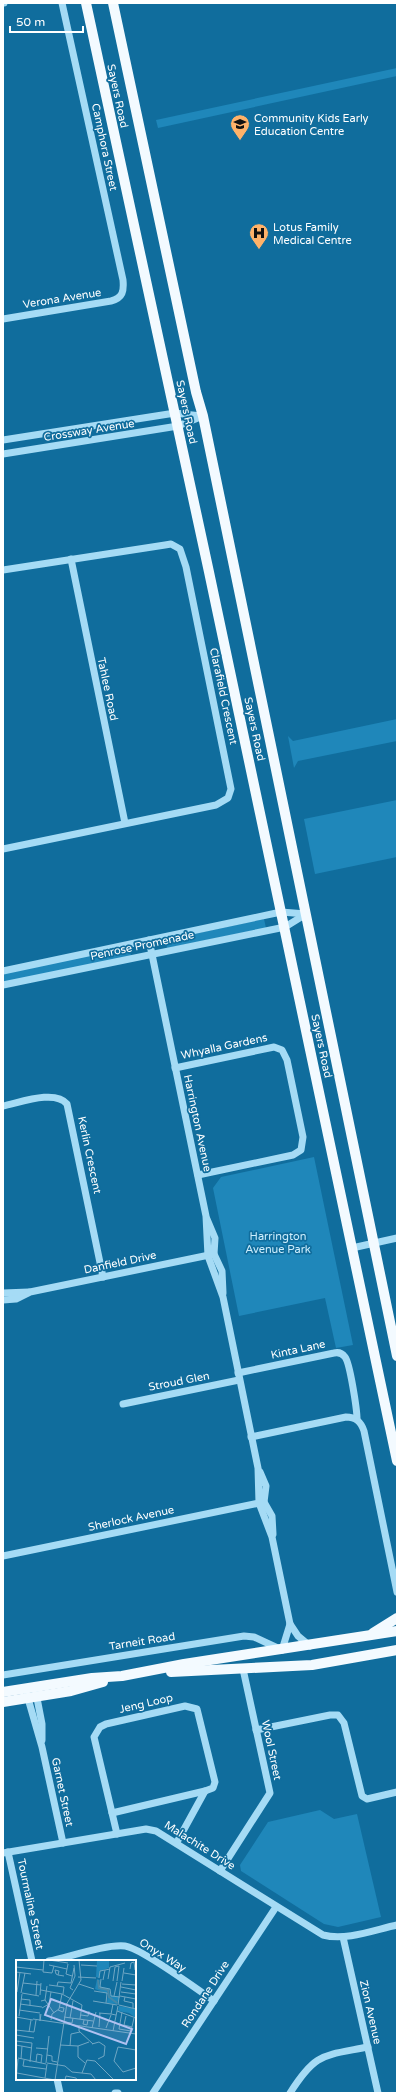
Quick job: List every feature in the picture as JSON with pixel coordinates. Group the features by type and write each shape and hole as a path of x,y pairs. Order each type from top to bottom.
{"main road":[{"name":"Sayers Road","path":"86,3 178,426 397,1461"},
{"name":"Sayers Road","path":"113,3 196,392 203,416 397,1356"},
{"path":"370,1636 397,1618"},
{"path":"3,1702 32,1693 184,1664 397,1632"},
{"path":"141,1673 312,1665 397,1650"},
{"path":"3,1692 32,1693"}],"street":[{"name":"Camphora Street","path":"62,3 123,280 122,295"},
{"name":"Verona Avenue","path":"3,319 111,301 122,295"},
{"name":"Crossway Avenue","path":"3,440 175,412 203,416"},
{"name":"Crossway Avenue","path":"3,454 178,426 203,416"},
{"name":"Clarafield Crescent","path":"3,570 165,544 171,544 180,549 186,567 228,769 230,792 224,802 3,848"},
{"name":"Tahlee Road","path":"71,559 125,823"},
{"name":"Penrose Promenade","path":"3,971 281,912 306,914"},
{"name":"Penrose Promenade","path":"3,985 284,927 306,914"},
{"name":"Harrington Avenue","path":"149,940 198,1175 206,1216 211,1255 223,1297 258,1468 262,1502 272,1537 290,1624 298,1636 310,1646"},
{"name":"Whyalla Gardens","path":"175,1068 274,1047 284,1052 289,1068 303,1137 301,1150 293,1155 198,1175"},
{"name":"Kerlin Crescent","path":"3,1106 51,1096 61,1098 67,1104 104,1277"},
{"path":"352,1248 397,1238"},
{"name":"Danfield Drive","path":"3,1293 30,1292 211,1255"},
{"name":"Danfield Drive","path":"3,1300 16,1299 30,1292"},
{"name":"Kinta Lane","path":"239,1377 334,1353 341,1354 347,1359 356,1403 357,1419"},
{"name":"Stroud Glen","path":"123,1404 239,1377"},
{"path":"251,1437 346,1417 357,1419 364,1431 394,1563 397,1592"},
{"name":"Sherlock Avenue","path":"3,1556 262,1502"},
{"name":"Harrington Avenue","path":"282,1650 290,1624"},
{"name":"Tarneit Road","path":"3,1675 244,1636 254,1637 282,1650"},
{"name":"Wool Street","path":"220,1871 270,1793 243,1669"},
{"name":"Garnet Street","path":"32,1693 42,1724 42,1747 63,1843"},
{"name":"Jeng Loop","path":"117,1834 94,1737 100,1727 106,1724 185,1706 197,1709 215,1782 213,1788 205,1791 177,1842"},
{"path":"256,1730 330,1715 338,1715 344,1723 362,1796 367,1799 397,1792"},
{"path":"112,1813 205,1791"},
{"name":"Malachite Drive","path":"6,1852 146,1829 156,1831 177,1842 276,1907 323,1935 343,1937"},
{"name":"Tourmaline Street","path":"6,1852 32,1960"},
{"name":"Rondane Drive","path":"153,2093 276,1907"},
{"path":"343,1937 397,1925"},
{"name":"Zion Avenue","path":"343,1937 378,2093"},
{"name":"Onyx Way","path":"53,1960 107,1948 126,1946 141,1953 214,2001"},
{"path":"290,2093 306,2069 317,2060 368,2047"},
{"path":"57,2080 60,2093"}],"green space":[{"path":"397,68 397,76 158,128 156,120"},
{"path":"397,719 397,741 298,761 294,768 288,736 293,741"},
{"path":"397,800 397,857 315,874 304,819"},
{"path":"264,919 266,928 167,948 166,940"},
{"path":"129,947 131,956 3,983 3,973"},
{"name":"Harrington Avenue Park","path":"314,1157 353,1345 336,1348 325,1298 239,1316 213,1188 221,1177"},
{"path":"320,1810 334,1819 357,1814 381,1917 338,1927 324,1924 241,1871 240,1865 268,1822"}],"place":[{"name":"Community Kids Early Education Centre","path":"240,141"},
{"name":"Lotus Family Medical Centre","path":"259,250"}]}
